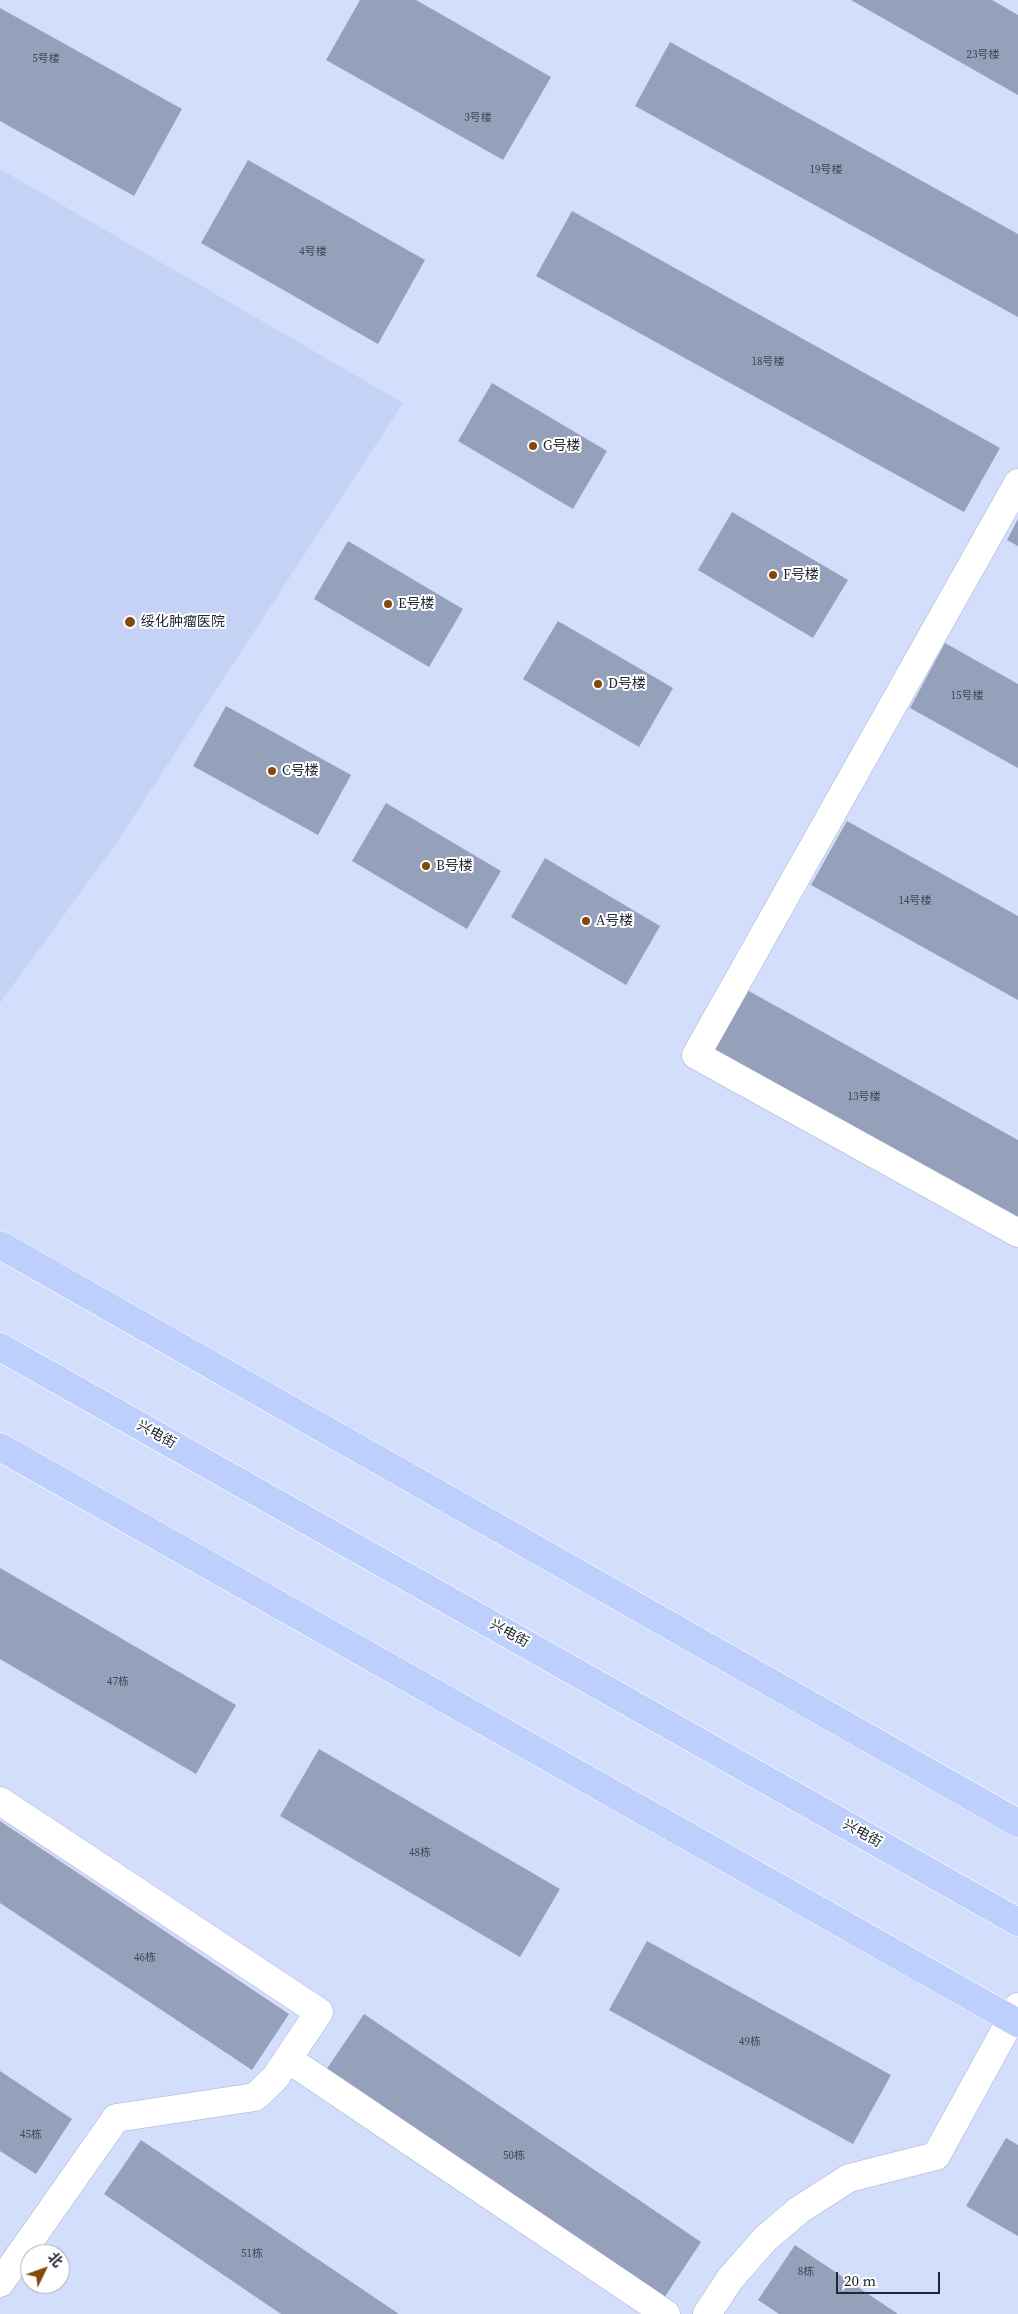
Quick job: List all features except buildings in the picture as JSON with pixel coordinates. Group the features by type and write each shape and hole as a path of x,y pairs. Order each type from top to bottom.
{"main road":[{"path":"0,1246 1018,1823"},
{"name":"兴电街","path":"0,1347 1018,1922"},
{"path":"0,1447 1016,2016"}],"street":[{"path":"1018,483 696,1054 1018,1233"},
{"path":"0,1801 318,2012 275,2078 255,2097 116,2118 0,2284"},
{"path":"707,2314 730,2279 765,2239 799,2210 849,2178 936,2156 1016,2016"},
{"path":"288,2059 666,2314"}],"shaded area":[{"name":"绥化肿瘤医院","path":"0,169 403,403 117,842 0,1003"}],"place":[{"name":"G号楼","path":"533,446"},
{"name":"F号楼","path":"773,575"},
{"name":"E号楼","path":"388,604"},
{"name":"绥化肿瘤医院","path":"130,622"},
{"name":"D号楼","path":"598,684"},
{"name":"C号楼","path":"272,771"},
{"name":"B号楼","path":"426,866"},
{"name":"A号楼","path":"586,921"}]}
